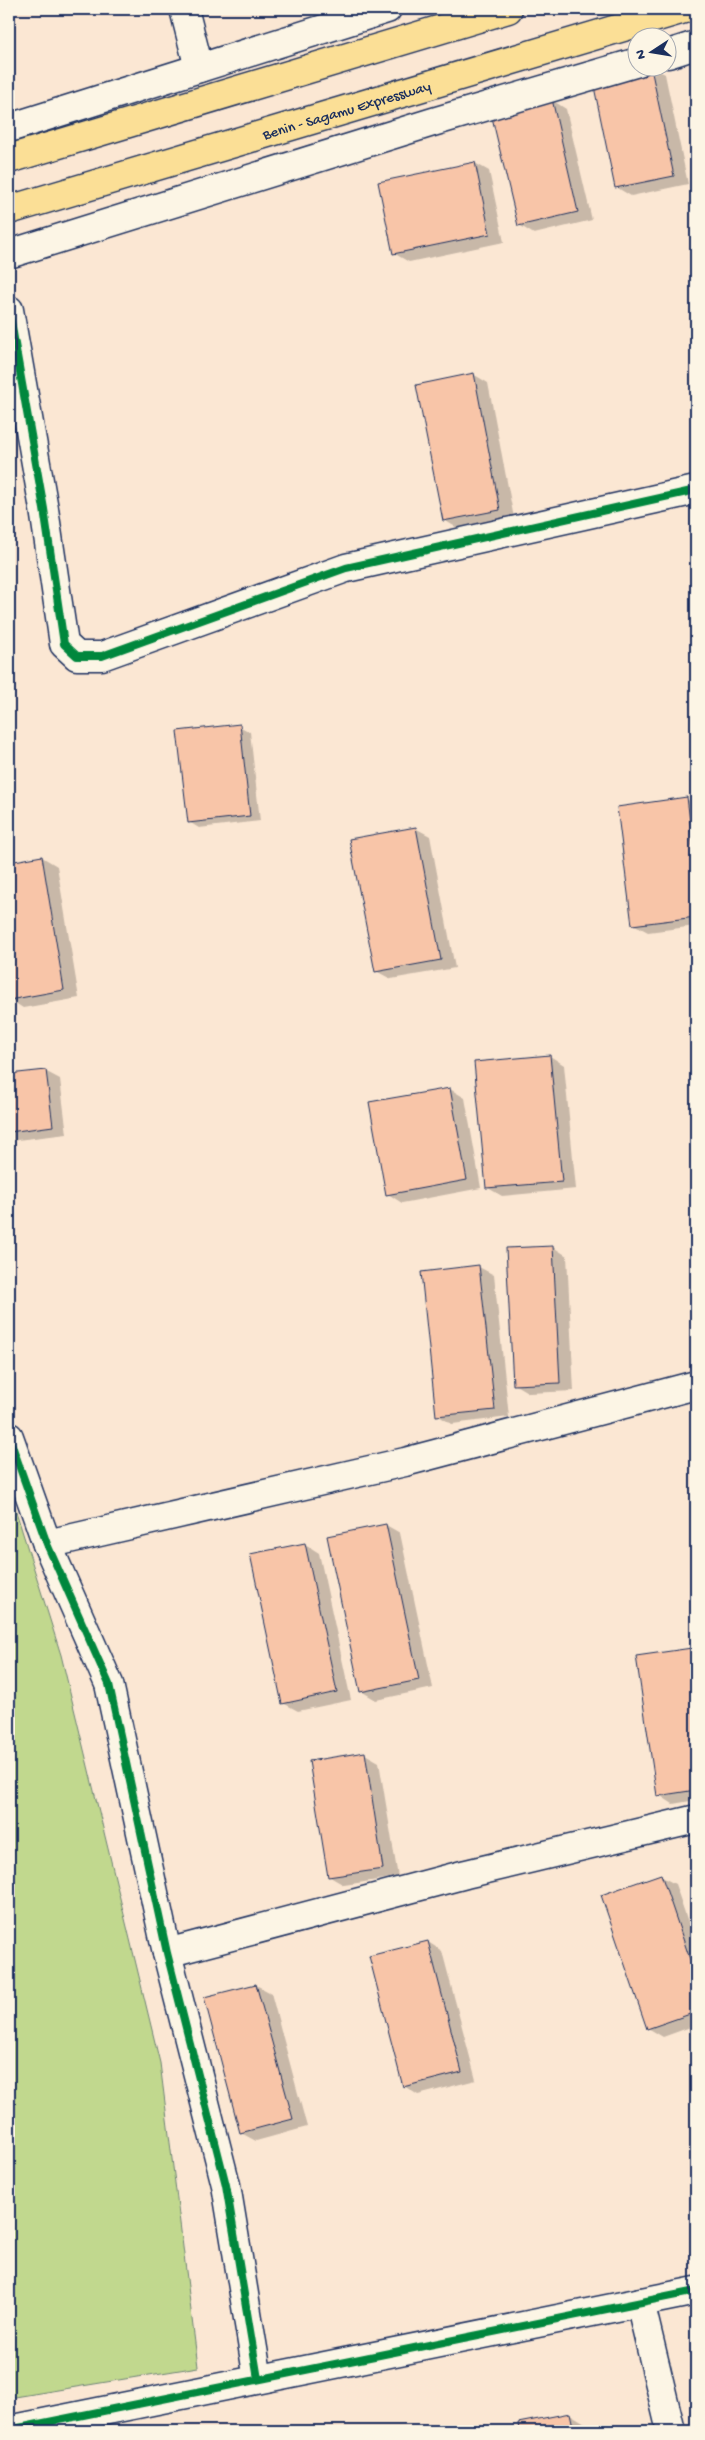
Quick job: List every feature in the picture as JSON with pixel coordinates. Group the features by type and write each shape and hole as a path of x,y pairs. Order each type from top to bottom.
{"highway":[{"path":"9,159 508,9"},
{"name":"Benin - Sagamu Expressway","path":"9,210 684,9"}],"street":[{"path":"184,9 199,68"},
{"path":"9,128 387,9"},
{"path":"678,51 696,45"},
{"path":"9,254 433,122 628,65"},
{"path":"9,310 44,509 64,644 78,656 102,656 346,568 696,490"},
{"path":"47,1544 405,1462 696,1385"},
{"path":"9,1436 47,1544 110,1684 167,1953 226,2185 258,2379"},
{"path":"167,1953 466,1874 696,1819"},
{"path":"9,2430 696,2291"},
{"path":"640,2302 671,2431"}],"green space":[{"path":"9,1489 61,1655 160,2063 198,2367 9,2398"}],"building":[{"path":"628,70 628,78 653,78 674,176 615,188 592,77"},
{"path":"552,99 578,212 518,226 491,113"},
{"path":"475,162 490,234 393,254 378,182"},
{"path":"474,373 500,510 443,521 416,385"},
{"path":"240,724 250,816 188,823 177,731"},
{"path":"687,797 696,872 696,917 632,925 617,807"},
{"path":"416,827 441,960 375,972 349,839"},
{"path":"42,856 64,990 9,1000 9,862"},
{"path":"550,1055 562,1182 486,1188 474,1062"},
{"path":"46,1070 53,1126 9,1132 9,1074"},
{"path":"450,1088 467,1180 386,1195 369,1102"},
{"path":"553,1246 560,1383 513,1385 506,1248"},
{"path":"479,1265 495,1410 436,1416 421,1272"},
{"path":"386,1524 419,1680 360,1692 327,1536"},
{"path":"305,1543 337,1692 282,1704 250,1554"},
{"path":"692,1648 696,1677 696,1790 657,1796 636,1656"},
{"path":"365,1752 383,1869 328,1877 309,1761"},
{"path":"661,1874 696,1977 696,2012 647,2029 601,1895"},
{"path":"428,1941 462,2072 403,2087 369,1956"},
{"path":"256,1984 293,2119 240,2133 204,1997"},
{"path":"570,2413 574,2431 519,2431 518,2423"}],"cycle path":[{"path":"9,310 44,509 64,644 77,656 102,656 346,568 696,490"},
{"path":"9,1437 47,1544 109,1684 167,1953 226,2185 258,2379"},
{"path":"9,2430 696,2291"}]}
